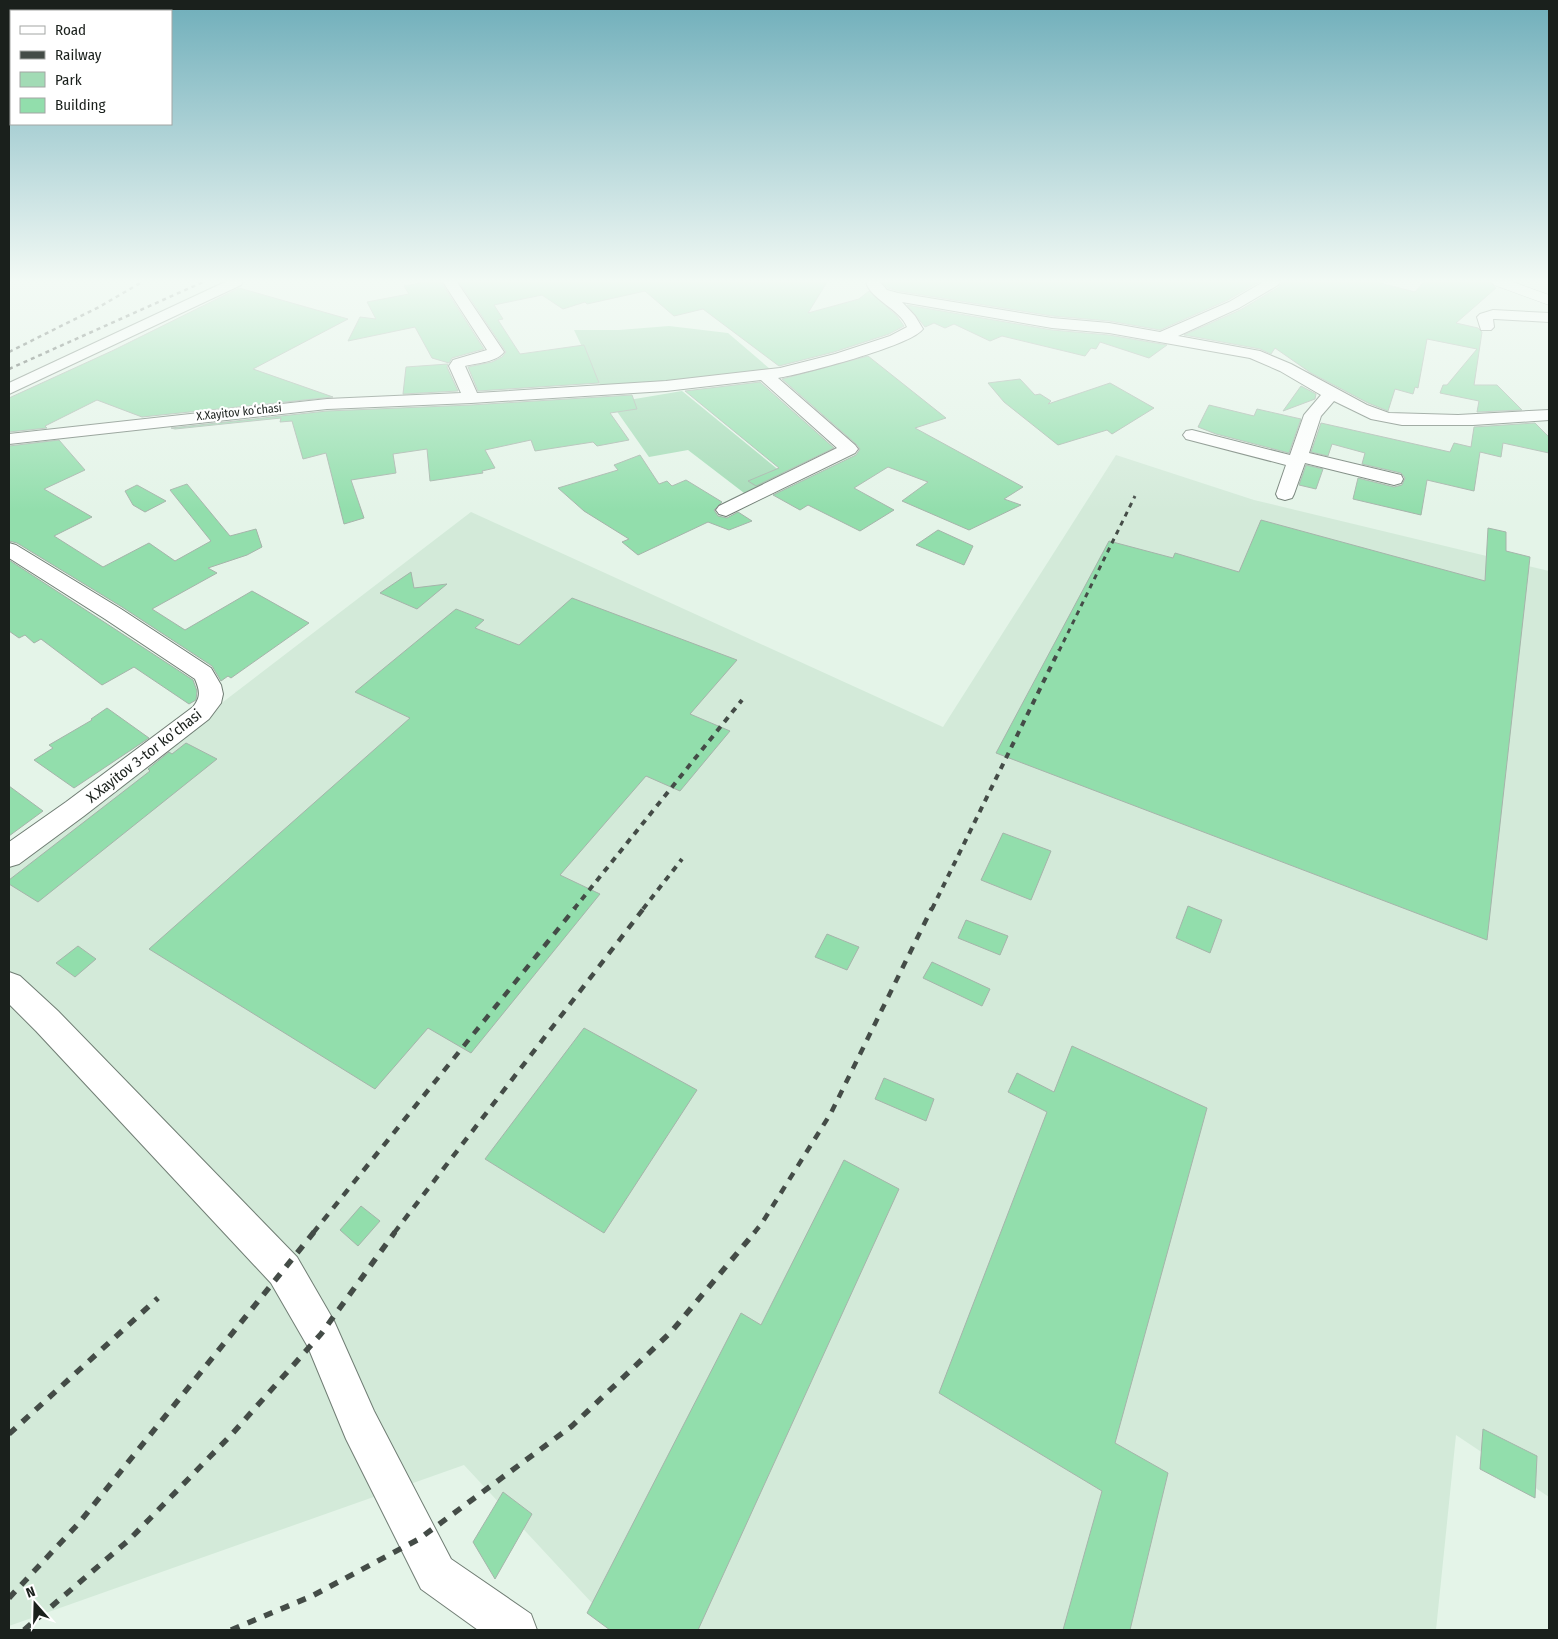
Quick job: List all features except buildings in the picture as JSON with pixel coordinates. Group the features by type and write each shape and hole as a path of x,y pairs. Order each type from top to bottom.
{"street":[{"path":"9,389 74,358"},
{"path":"471,398 457,366 459,363 476,358"},
{"name":"X.Xayitov koʻchasi","path":"9,439 327,404 471,398 666,386 796,370 837,358"},
{"path":"1268,358 1276,361 1331,394 1379,416 1410,420 1498,419 1549,415"},
{"path":"726,510 847,452 849,449 764,374"},
{"path":"1284,494 1312,415 1331,394"},
{"path":"1192,435 1394,479"},
{"name":"X.Xayitov 3-tor koʼchasi","path":"9,550 113,614 203,674 212,688 211,702 201,713 75,809 9,856"},
{"path":"9,985 46,1021 284,1270 321,1334 360,1425 436,1574 515,1630"}],"shaded area":[{"path":"1116,455 1254,500 1549,571 1549,1497 1456,1435 1436,1630 617,1630 464,1465 9,1626 9,866 471,512 943,727"}],"green space":[{"path":"587,358 758,358 770,369 658,384 601,387"},
{"path":"682,391 786,476 748,496 688,450 649,457 611,403"}],"railway":[{"path":"9,369 32,358"},
{"path":"1059,651 1135,496"},
{"path":"932,909 1059,650"},
{"path":"574,909 742,700"},
{"path":"643,909 682,859"},
{"path":"313,1233 575,908"},
{"path":"394,1233 644,908"},
{"path":"754,1233 831,1113 932,908"},
{"path":"9,1598 79,1523 314,1232"},
{"path":"24,1630 130,1539 232,1434 321,1334 395,1232"},
{"path":"231,1630 312,1596 419,1539 572,1426 671,1332 755,1232"},
{"path":"9,1434 158,1298"}]}
